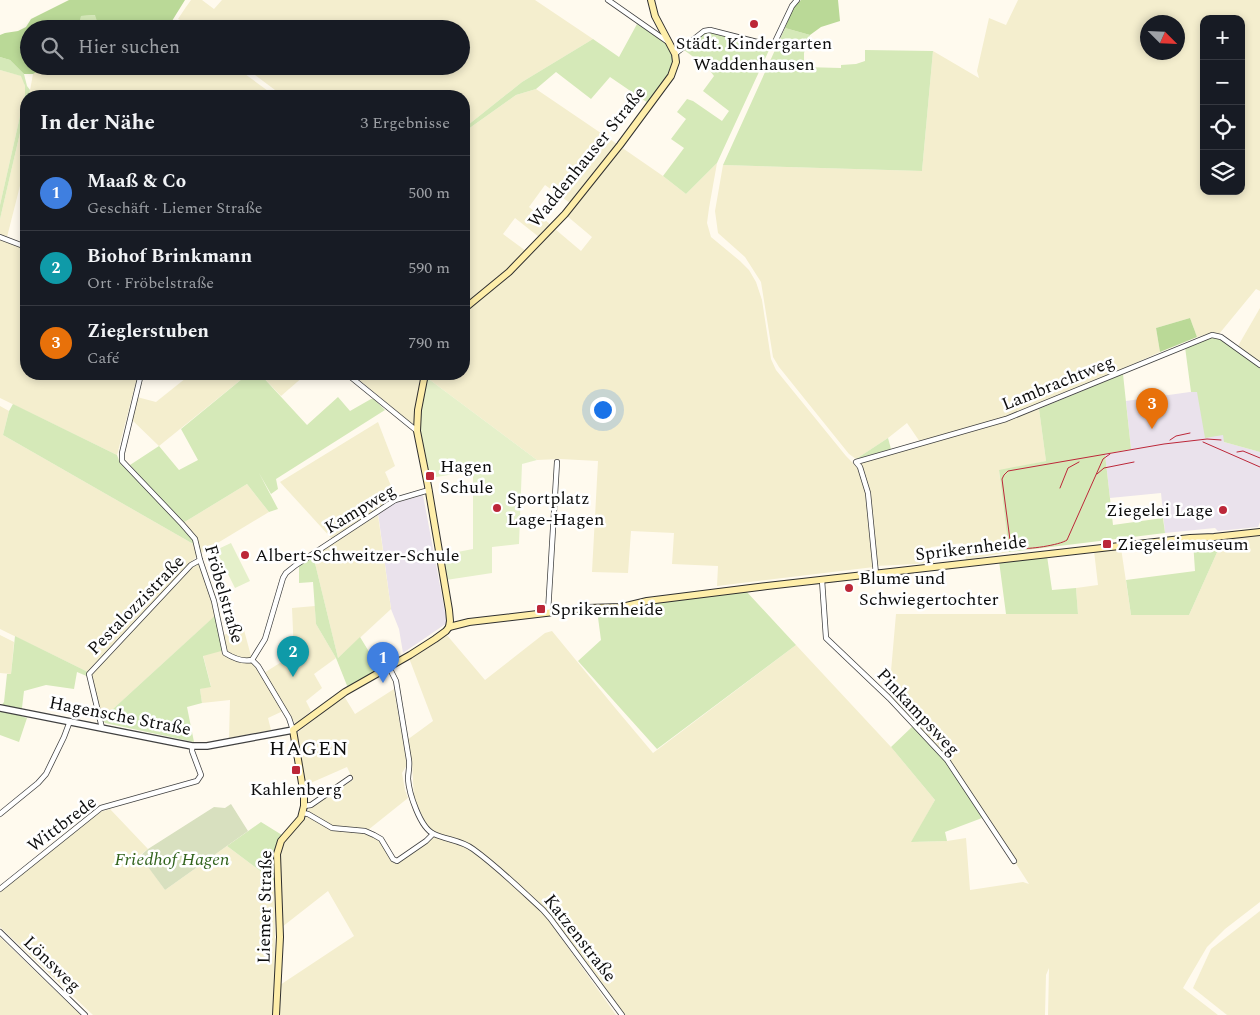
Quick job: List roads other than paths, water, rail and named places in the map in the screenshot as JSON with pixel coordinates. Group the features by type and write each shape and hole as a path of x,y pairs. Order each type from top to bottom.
{"main road":[{"path":"651,0 655,16 675,54"},
{"name":"Waddenhauser Straße","path":"470,304 509,272 565,214 620,145 671,76 676,62 675,54"},
{"path":"304,810 304,796 294,730 345,692 435,639 449,627 450,610 418,431 418,410 423,380"},
{"name":"Sprikernheide","path":"449,627 469,622 548,612 622,607 647,601 822,580 1190,538 1260,532"},
{"name":"Liemer Straße","path":"276,1015 280,937 277,854 281,841 298,822 304,810"}],"street":[{"path":"608,0 670,43"},
{"path":"675,54 704,31 710,30 773,46 792,6 797,0"},
{"path":"0,237 20,244"},
{"name":"Lambrachtweg","path":"876,574 868,493 860,467 856,462 1006,419 1212,335 1221,337 1260,365"},
{"name":"Fröbelstraße","path":"140,380 122,453 122,461 195,540 214,601 225,653 230,657 246,661 252,660 258,666 289,718 294,730"},
{"path":"355,380 418,431"},
{"path":"548,612 557,462"},
{"name":"Kampweg","path":"252,660 265,639 286,573 308,556 395,500 429,490"},
{"name":"Pestalozzistraße","path":"102,728 89,674 191,565 200,560"},
{"name":"Pinkampsweg","path":"822,580 826,638 889,698 947,760 1014,861"},
{"path":"304,810 332,828 365,831 382,839 396,861 426,841 433,834 428,831 420,818 413,798 408,778 410,768 396,680 389,667"},
{"name":"Hagensche Straße","path":"0,708 192,746 207,746 294,730"},
{"path":"0,814 38,783 46,774 70,721"},
{"name":"Wittbrede","path":"0,889 101,808 197,781 201,775 192,746"},
{"name":"Liemer Straße","path":"304,810 350,778"},
{"name":"Katzenstraße","path":"433,834 470,846 494,864 543,910 622,1015"},
{"name":"Lönsweg","path":"0,932 85,1015"}],"tram line":[{"path":"1170,440 1176,436 1190,433"},
{"path":"1110,454 1103,459 1067,540 1058,544 1036,548 1019,548 1014,545 1010,540 1002,479 1008,471 1164,444 1207,439 1221,440"},
{"path":"1203,442 1260,467"},
{"path":"1237,452 1243,451 1260,458"},
{"path":"1060,488 1068,468 1079,462"},
{"path":"1097,474 1104,468 1134,462"}],"place":[{"name":"Städt. Kindergarten Waddenhausen","path":"754,24"},
{"name":"Zieglerstuben","path":"1152,429"},
{"name":"Hagen Schule","path":"430,476"},
{"name":"Sportplatz Lage-Hagen","path":"497,508"},
{"name":"Ziegelei Lage","path":"1223,510"},
{"name":"Ziegeleimuseum","path":"1107,544"},
{"name":"Albert-Schweitzer-Schule","path":"245,555"},
{"name":"Blume und Schwiegertochter","path":"849,588"},
{"name":"Sprikernheide","path":"541,609"},
{"name":"Biohof Brinkmann","path":"293,677"},
{"name":"Maaß & Co","path":"383,683"},
{"name":"Kahlenberg","path":"296,770"}],"district":[{"name":"HAGEN","path":"309,749"}],"park label":[{"name":"Friedhof Hagen","path":"172,859"}]}
